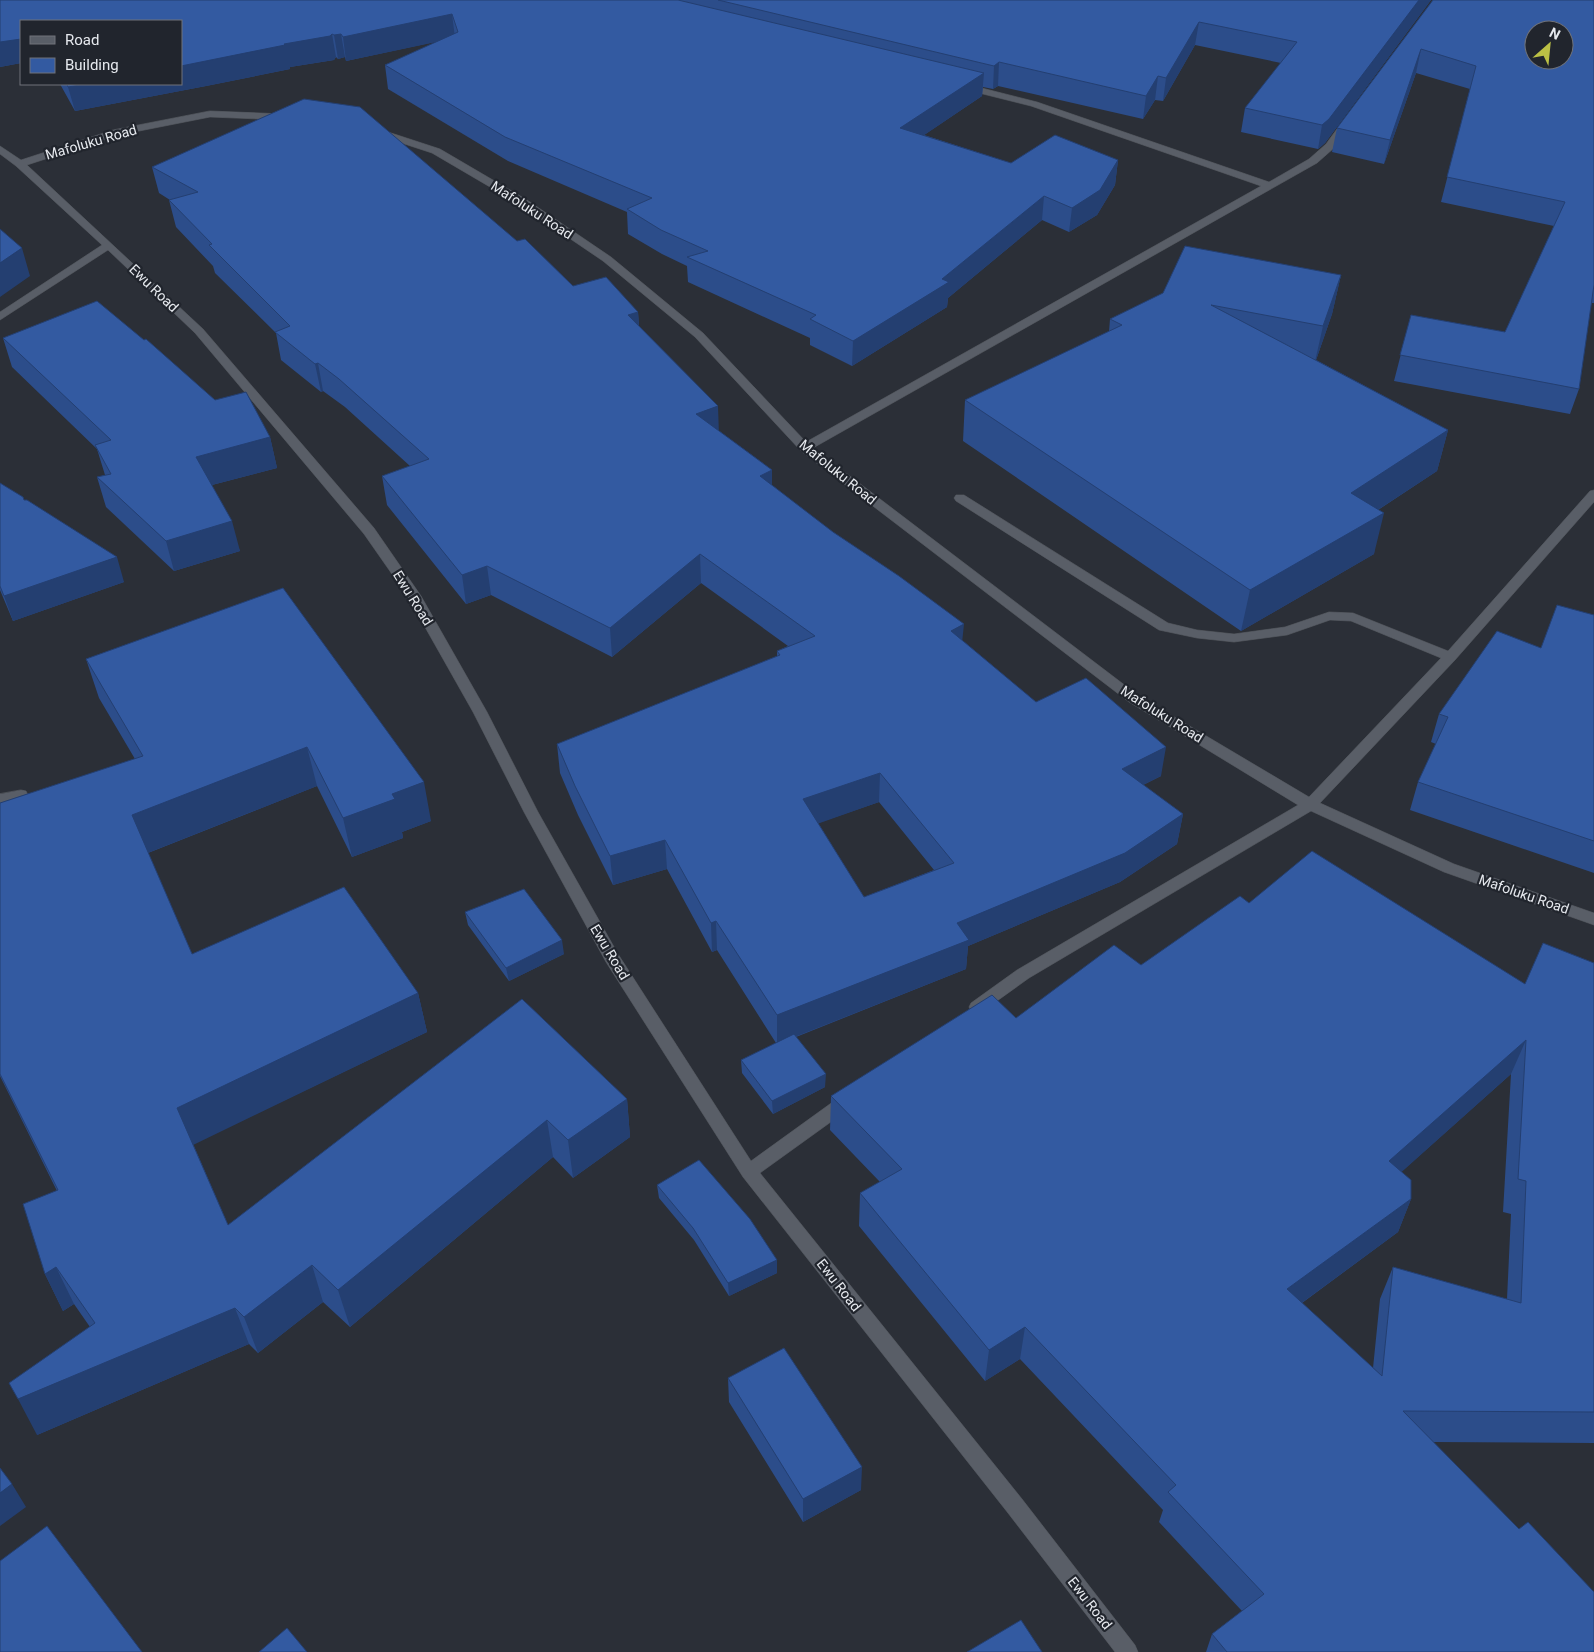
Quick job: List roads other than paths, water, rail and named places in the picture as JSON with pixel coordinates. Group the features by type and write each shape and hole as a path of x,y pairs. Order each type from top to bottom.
{"street":[{"path":"949,83 1034,104 1269,185"},
{"name":"Mafoluku Road","path":"20,164 117,132 210,114 295,118"},
{"path":"805,448 1313,161 1330,146 1352,115"},
{"name":"Mafoluku Road","path":"370,129 436,151 523,202 607,259 699,335 805,448 1134,699 1310,805 1450,868 1594,919"},
{"name":"Ewu Road","path":"0,149 20,164 109,245 199,331 369,531 414,596 480,712 531,812 612,958 749,1172 1015,1506 1128,1652"},
{"path":"0,317 109,245"},
{"path":"960,498 1164,627 1197,634 1234,638 1287,631 1329,616 1353,617 1450,657"},
{"path":"966,1014 1023,974 1310,805 1450,657 1591,502"},
{"path":"0,800 21,795"},
{"path":"749,1172 862,1090"}]}
